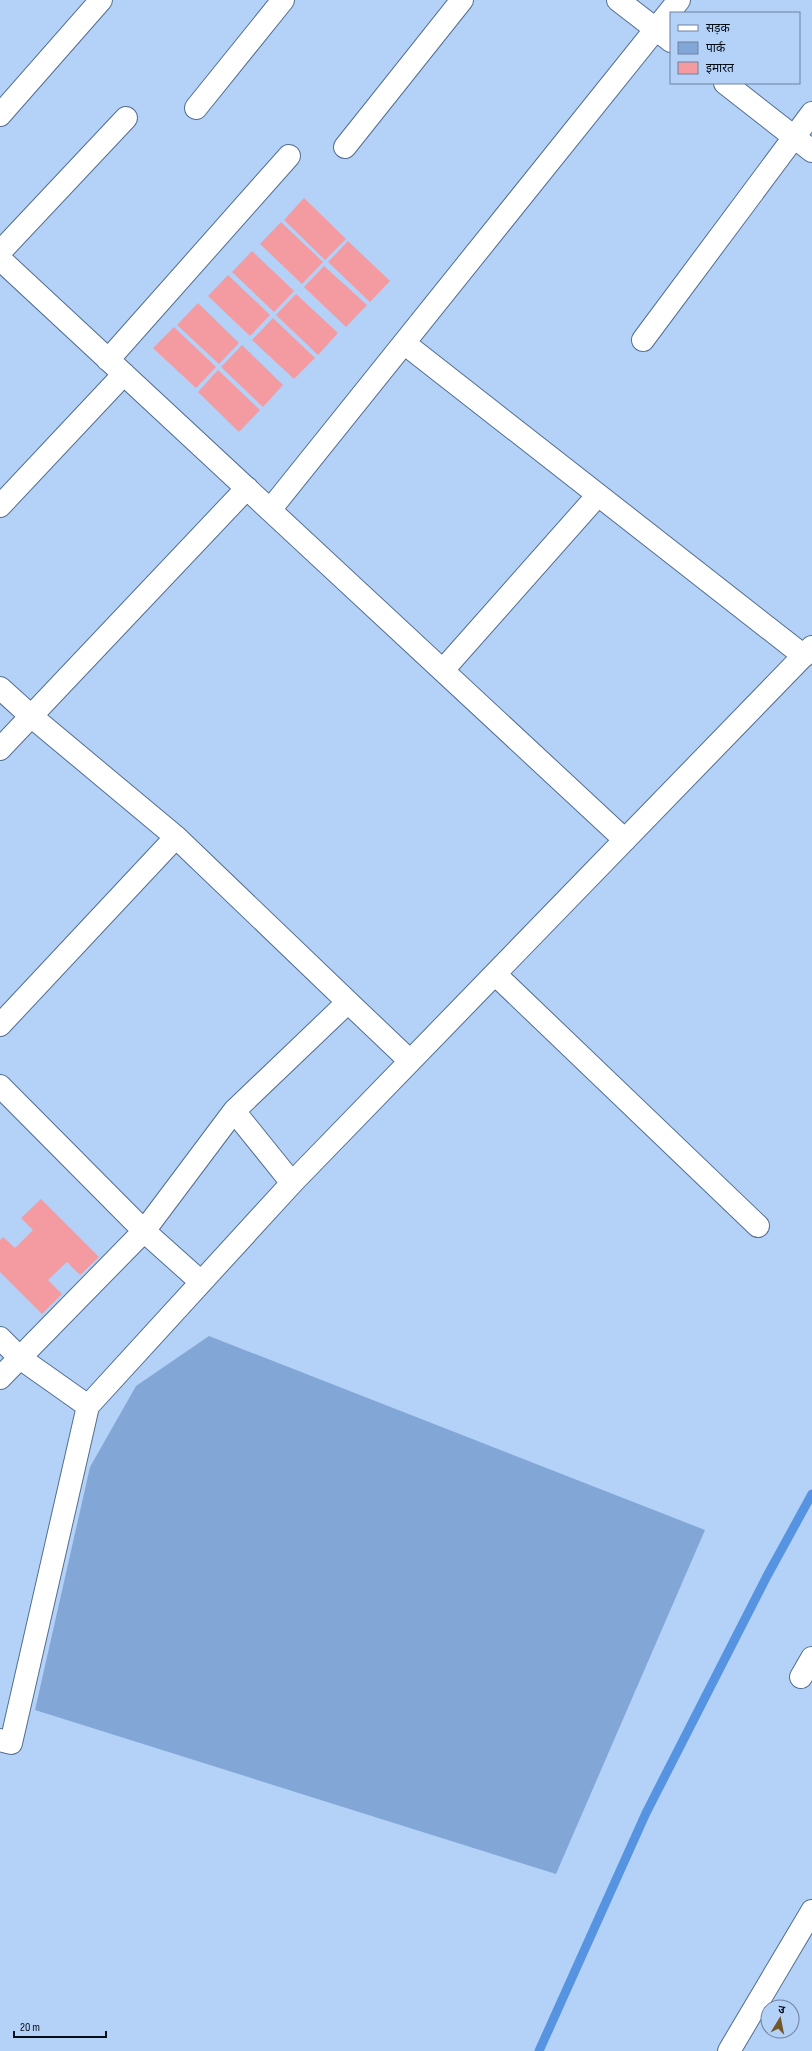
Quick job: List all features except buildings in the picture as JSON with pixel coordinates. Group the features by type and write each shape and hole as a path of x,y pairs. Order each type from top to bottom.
{"street":[{"path":"0,115 101,0"},
{"path":"196,108 283,0"},
{"path":"345,146 462,0"},
{"path":"618,0 664,35"},
{"path":"674,12 679,0"},
{"path":"270,510 404,343 664,35 670,21"},
{"path":"726,84 812,151"},
{"path":"643,340 812,113"},
{"path":"0,252 126,118"},
{"path":"0,506 289,156"},
{"path":"0,259 625,840"},
{"path":"0,1740 12,1743 88,1406 292,1183 808,651 598,495 404,343"},
{"path":"0,749 247,488"},
{"path":"443,670 598,495"},
{"path":"0,688 31,716 176,837 410,1061"},
{"path":"0,1025 176,837"},
{"path":"495,974 758,1226"},
{"path":"0,1378 144,1231 234,1111 348,1002"},
{"path":"0,1086 144,1231 201,1282"},
{"path":"234,1111 292,1183"},
{"path":"0,1338 20,1358 88,1406"},
{"path":"801,1677 812,1658"},
{"path":"729,2051 809,1922"}],"green space":[{"path":"209,1336 705,1530 556,1874 35,1710 90,1467 136,1386"}],"waterway":[{"path":"539,2051 646,1813 767,1576 812,1494"}]}
